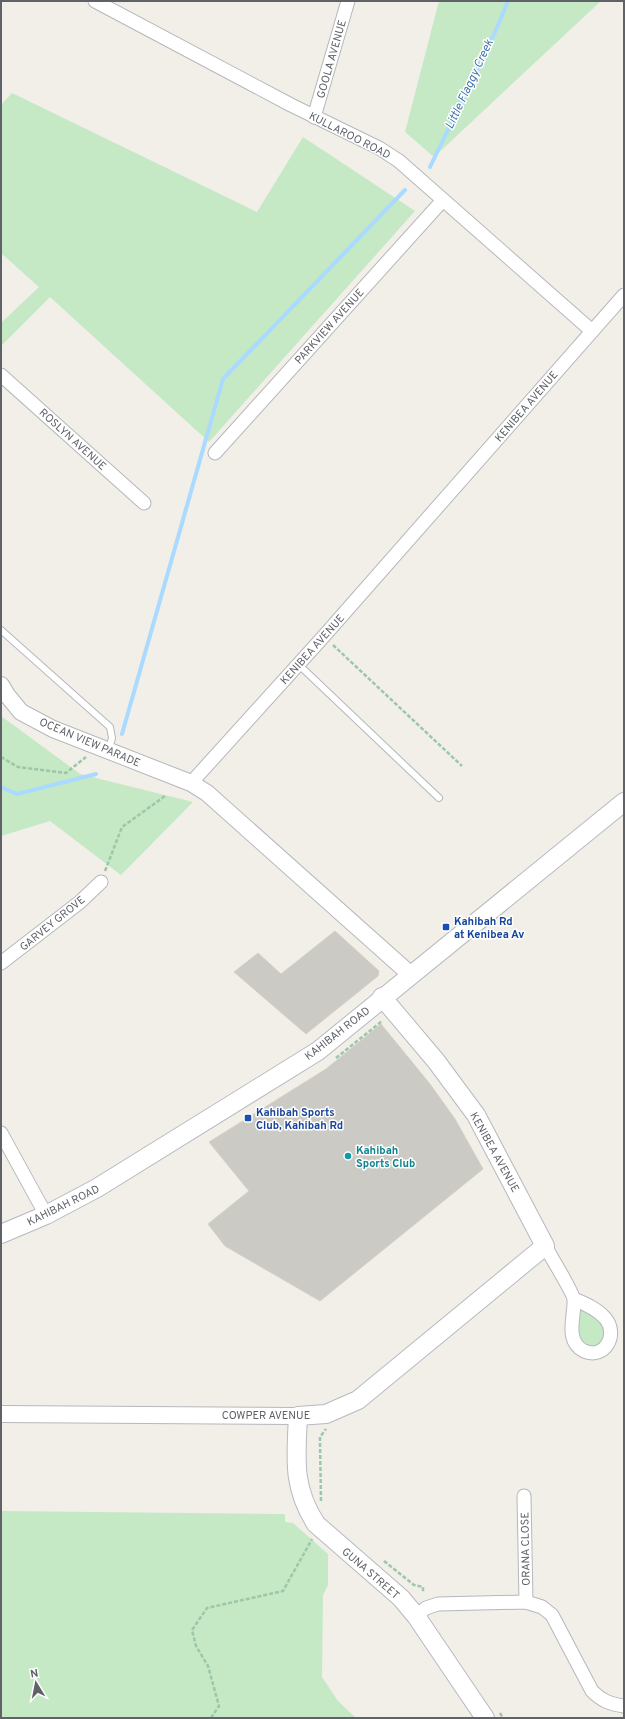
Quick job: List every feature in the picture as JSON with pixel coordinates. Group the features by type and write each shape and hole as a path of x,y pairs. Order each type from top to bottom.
{"main road":[{"name":"KAHIBAH ROAD","path":"1,1234 46,1215 97,1188 318,1051 382,997 624,802"},
{"name":"KENIBEA AVENUE","path":"382,997 436,1061 476,1115 545,1246"},
{"name":"COWPER AVENUE","path":"298,1416 326,1414 358,1400 545,1246"},
{"name":"GUNA STREET","path":"298,1416 296,1462 301,1495 307,1510 319,1526 401,1598 416,1616 485,1718"}],"street":[{"name":"KULLAROO ROAD","path":"95,1 314,117 379,148 399,161 592,331"},
{"name":"GOOLA AVENUE","path":"314,117 348,1"},
{"name":"PARKVIEW AVENUE","path":"215,453 443,200"},
{"name":"KENIBEA AVENUE","path":"191,783 324,636 624,295"},
{"name":"ROSLYN AVENUE","path":"1,375 144,503"},
{"name":"OCEAN VIEW PARADE","path":"1,685 21,712 53,729 103,750 191,783"},
{"path":"191,783 219,803 411,975"},
{"name":"GARVEY GROVE","path":"1,963 80,902 101,882"},
{"path":"1,1133 46,1215"},
{"name":"KENIBEA AVENUE","path":"545,1246 574,1299"},
{"name":"COWPER AVENUE","path":"1,1414 298,1416"},
{"name":"ORANA CLOSE","path":"524,1496 526,1602"},
{"path":"416,1616 426,1608 438,1604 526,1602 542,1607 552,1615 592,1691 600,1699 612,1704 624,1706"}],"lane":[{"path":"1,630 110,727 112,738 103,750"},
{"path":"298,664 439,798"}],"path":[{"path":"324,636 462,766"},
{"path":"1,757 18,767 66,773 103,750"},
{"path":"101,882 122,827 165,796"},
{"path":"334,1059 383,1020 388,1026"},
{"path":"322,1503 320,1437 331,1425"},
{"path":"211,1718 219,1706 208,1666 196,1646 192,1630 207,1608 283,1591 319,1526"},
{"path":"381,1558 414,1585 423,1586 423,1592"}],"green space":[{"path":"439,1 601,1 434,157 405,132"},
{"path":"12,93 257,212 303,137 415,211 209,442 50,297 1,346 1,323 39,287 1,253 1,105"},
{"path":"1,716 80,774 193,802 121,875 50,821 1,836"},
{"path":"580,1307 596,1318 603,1326 603,1337 600,1344 592,1346 586,1344 582,1340 579,1327"},
{"path":"1,1511 285,1514 285,1522 293,1523 328,1554 328,1585 323,1595 322,1677 338,1701 356,1718 1,1718"}],"building":[{"path":"335,931 379,971 378,976 306,1034 234,972 258,953 281,974"},
{"name":"Kahibah Sports Club","path":"381,1024 430,1084 455,1119 483,1169 320,1301 225,1246 208,1224 249,1191 209,1142 326,1069"}],"waterway":[{"name":"Little Flaggy Creek","path":"430,167 496,30 508,1"},
{"path":"122,734 223,379 405,190"},
{"path":"1,787 17,794 96,774"}],"place":[{"name":"Kahibah Rd at Kenibea Av","path":"446,927"},
{"name":"Kahibah Sports Club, Kahibah Rd","path":"248,1118"},
{"name":"Kahibah Sports Club","path":"348,1156"}]}
